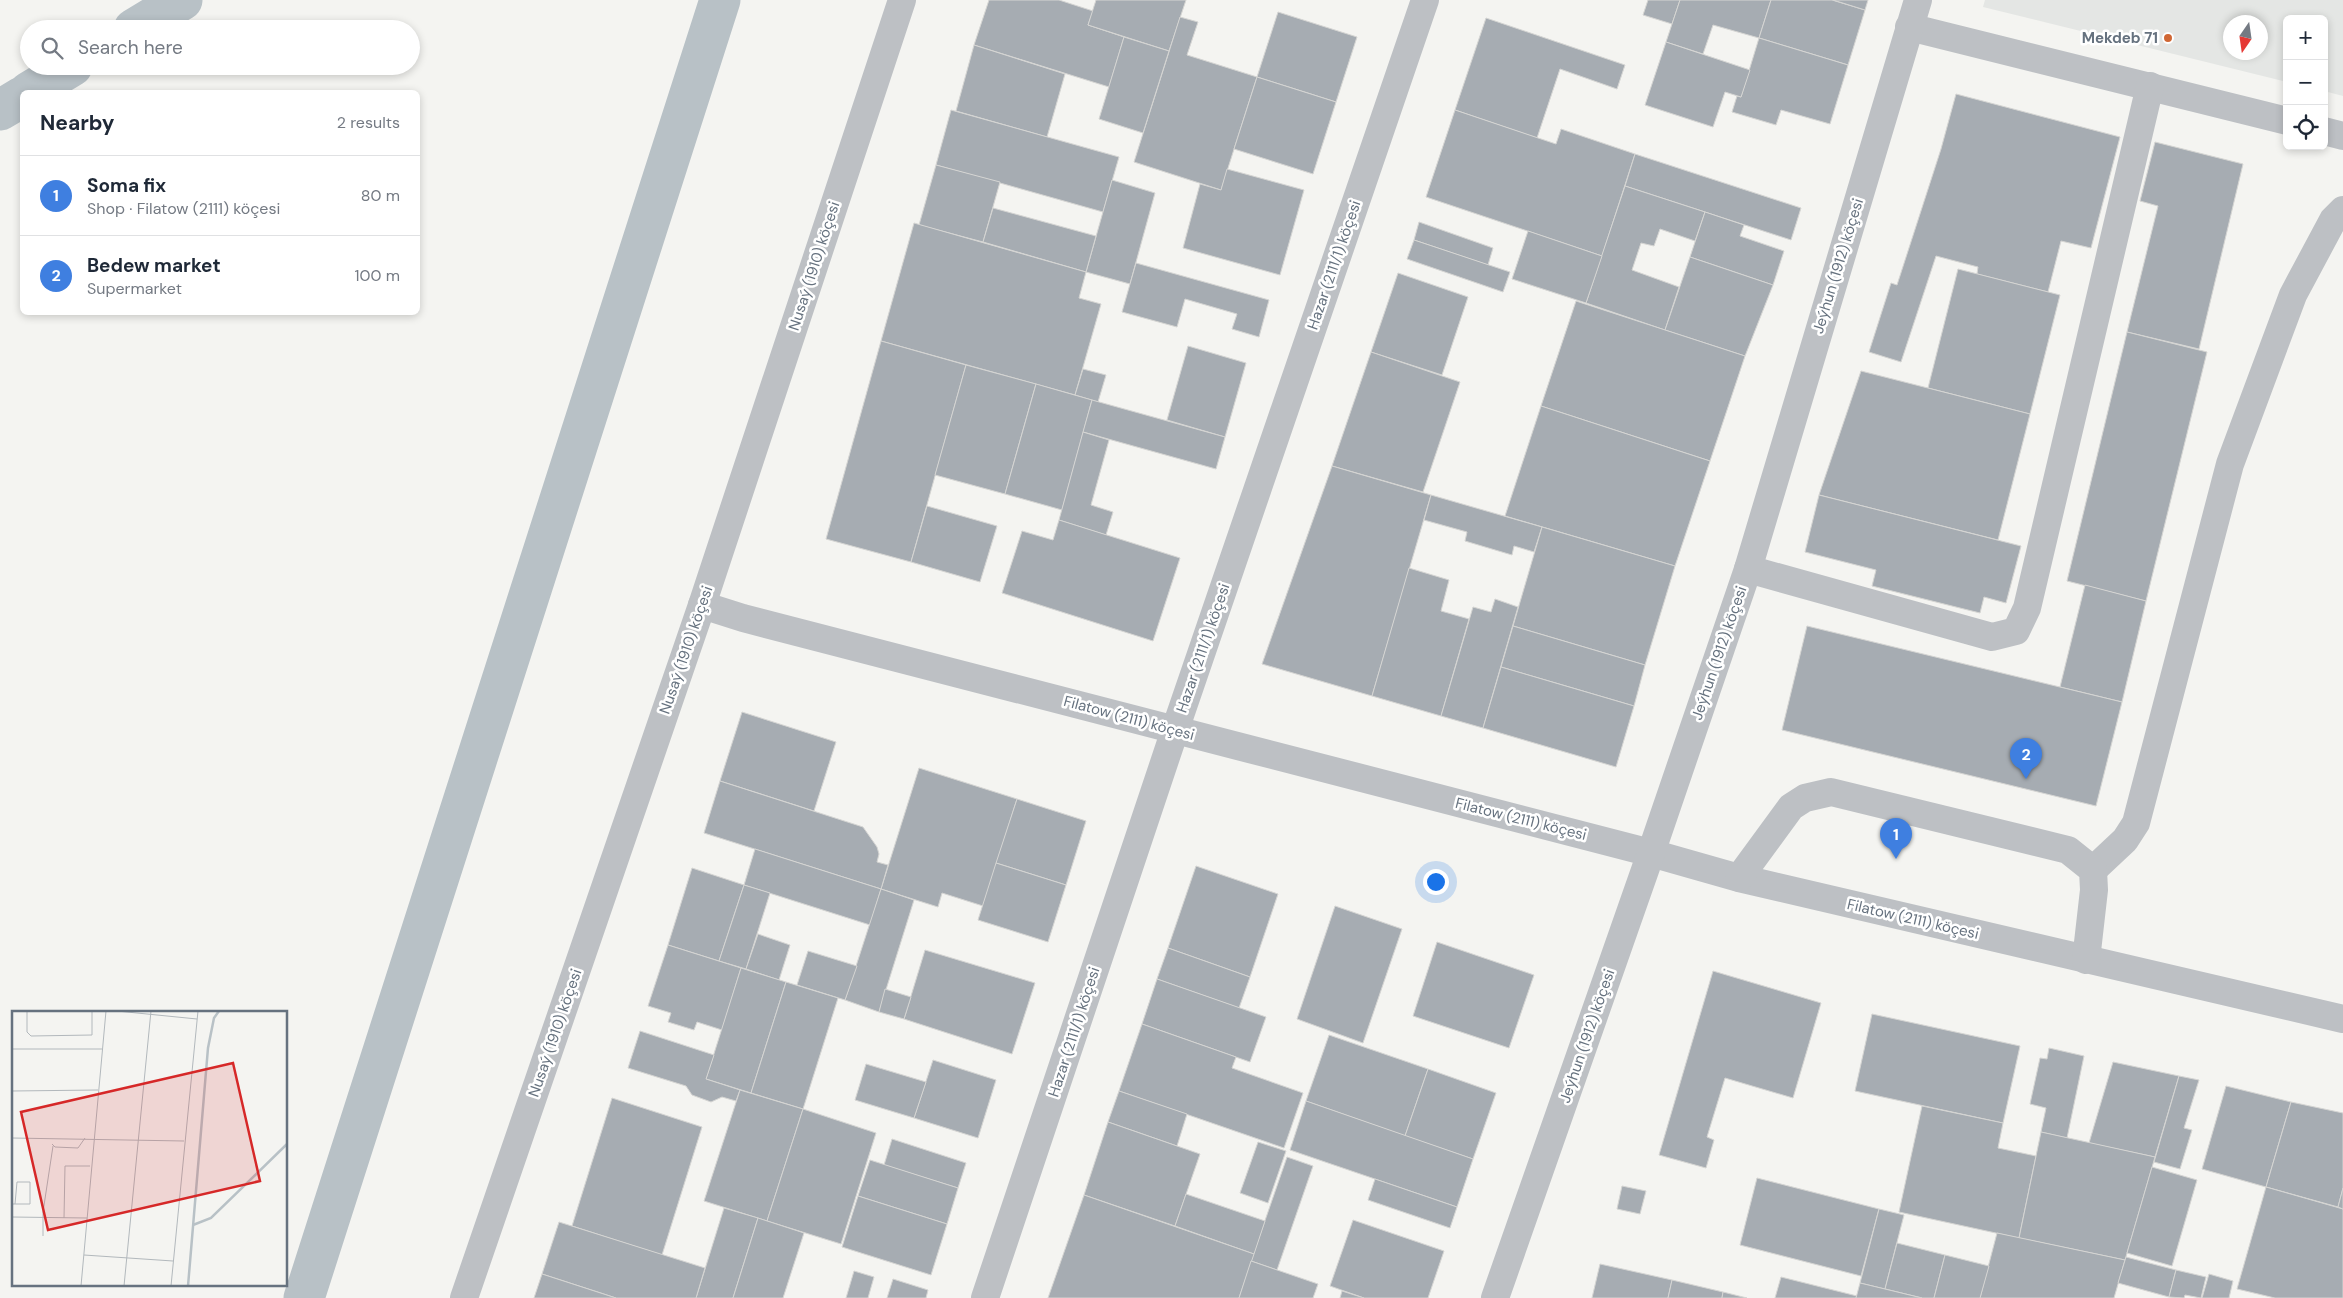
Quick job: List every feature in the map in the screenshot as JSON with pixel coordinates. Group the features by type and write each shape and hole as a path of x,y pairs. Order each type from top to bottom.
{"street":[{"name":"Nusaý (1910) köçesi","path":"464,1298 702,605 902,0"},
{"name":"Hazar (2111/1) köçesi","path":"985,1298 1175,730 1425,0"},
{"name":"Jeýhun (1912) köçesi","path":"1495,1298 1748,569 1918,0"},
{"path":"1909,27 2283,121"},
{"path":"1748,569 1992,637 2016,632 2027,608 2150,86"},
{"path":"2328,132 2343,136"},
{"path":"2093,870 2125,840 2136,823 2230,464 2293,295 2333,220 2343,210"},
{"name":"Filatow (2111) köçesi","path":"702,605 744,618 1651,853 1738,878 2343,1019"},
{"path":"1738,878 1791,807 1806,798 1831,792 2068,850 2093,870 2094,890 2086,960"}],"shaded area":[{"name":"Mekdeb 71","path":"1985,0 2343,0 2343,96 2328,92 2328,15 2283,15 2283,81 1983,7"}],"building":[{"path":"989,0 1059,0 1093,11 1088,25 1124,37 1109,87 974,45"},
{"path":"1096,0 1186,0 1169,51 1088,25"},
{"path":"1648,0 1680,0 1672,24 1643,15"},
{"path":"1680,0 1771,0 1759,38 1713,25 1703,54 1666,42"},
{"path":"1771,0 1832,0 1865,10 1848,65 1759,38"},
{"path":"1833,0 1868,0 1865,10"},
{"path":"1278,12 1357,37 1336,102 1257,77"},
{"path":"1180,17 1198,22 1187,55 1257,77 1221,190 1134,162"},
{"path":"1486,18 1625,65 1617,89 1560,69 1537,138 1455,110"},
{"path":"1124,37 1169,51 1143,133 1099,119"},
{"path":"1759,38 1848,65 1830,124 1781,110 1776,125 1732,112 1737,96 1741,97"},
{"path":"1666,42 1750,70 1741,97 1725,92 1713,127 1645,105"},
{"path":"974,45 1065,74 1047,137 956,111"},
{"path":"1257,77 1336,102 1313,174 1234,149"},
{"path":"1956,94 2120,137 2091,248 2061,241 2048,292 1977,274 1978,267 1936,256 1901,362 1869,352 1891,283 1897,285 1941,149"},
{"path":"951,110 1119,157 1103,212 936,165"},
{"path":"1455,110 1556,144 1561,129 1635,154 1602,256 1426,197"},
{"path":"2155,142 2243,164 2199,349 2127,332 2158,206 2140,201"},
{"path":"1635,154 1801,208 1791,240 1625,186"},
{"path":"936,165 1000,182 983,242 919,225"},
{"path":"1227,169 1304,190 1280,275 1183,248 1200,184 1221,190"},
{"path":"1112,180 1155,193 1130,284 1086,272"},
{"path":"1625,186 1705,212 1695,241 1660,229 1654,246 1641,243 1632,270 1679,287 1665,330 1586,303"},
{"path":"993,208 1096,236 1086,272 983,242"},
{"path":"1705,212 1744,225 1740,236 1784,251 1773,285 1690,257"},
{"path":"1419,222 1493,248 1488,265 1414,240"},
{"path":"914,223 1086,272 1079,298 1101,304 1075,395 881,341"},
{"path":"1528,231 1602,256 1586,303 1512,279"},
{"path":"1414,240 1510,272 1503,292 1407,259"},
{"path":"1690,257 1773,285 1745,356 1665,330"},
{"path":"1136,263 1269,300 1259,337 1232,329 1237,314 1185,299 1177,327 1122,312"},
{"path":"1958,269 2060,295 2030,414 1928,388"},
{"path":"1398,273 1468,297 1442,375 1371,352"},
{"path":"1576,301 1745,356 1710,461 1541,406"},
{"path":"2127,332 2207,352 2146,601 2067,581"},
{"path":"881,341 966,365 911,562 826,539"},
{"path":"1188,346 1246,363 1225,437 1167,420"},
{"path":"1371,352 1460,382 1423,492 1332,466"},
{"path":"966,365 1036,384 1005,494 935,475"},
{"path":"1083,369 1106,375 1098,402 1075,395"},
{"path":"1861,371 2030,414 1998,540 1819,495"},
{"path":"1036,384 1092,400 1062,510 1005,494"},
{"path":"1092,400 1225,437 1216,469 1083,432"},
{"path":"1541,406 1710,461 1675,566 1505,516"},
{"path":"1083,432 1109,440 1091,505 1113,512 1106,535 1059,520"},
{"path":"1332,466 1431,495 1372,696 1262,664"},
{"path":"1431,495 1542,527 1534,552 1514,546 1512,555 1465,541 1467,532 1424,520"},
{"path":"1819,495 2021,546 2006,603 1984,597 1980,613 1872,586 1876,570 1805,552"},
{"path":"927,506 997,526 980,582 911,562"},
{"path":"1059,520 1180,558 1153,641 1002,593 1022,531 1053,540"},
{"path":"1542,527 1675,566 1645,665 1513,626"},
{"path":"1409,568 1449,580 1441,611 1469,619 1441,716 1372,696"},
{"path":"2085,585 2146,601 2122,702 2060,687"},
{"path":"1495,599 1518,607 1483,728 1441,716 1473,607 1491,612"},
{"path":"1513,626 1645,665 1634,706 1501,667"},
{"path":"1807,626 2122,702 2096,806 1782,730"},
{"path":"1501,667 1634,706 1616,767 1483,728"},
{"path":"742,712 836,742 814,811 720,781"},
{"path":"919,768 1017,799 983,906 942,893 938,907 881,889"},
{"path":"720,781 863,827 877,847 879,854 877,862 888,865 881,889 704,833"},
{"path":"1017,799 1086,821 1066,885 996,863"},
{"path":"755,849 881,889 870,925 744,885"},
{"path":"996,863 1066,885 1048,942 978,920"},
{"path":"1196,866 1278,894 1250,977 1168,948"},
{"path":"692,868 744,885 719,961 668,945"},
{"path":"744,885 770,893 746,969 719,961"},
{"path":"881,889 914,900 879,1012 845,1000"},
{"path":"1335,906 1402,929 1363,1043 1297,1019"},
{"path":"758,934 790,945 779,980 746,969"},
{"path":"1437,942 1534,975 1509,1048 1413,1016"},
{"path":"668,945 741,968 722,1030 697,1022 694,1030 668,1022 671,1013 648,1006"},
{"path":"1168,948 1250,977 1239,1008 1157,979"},
{"path":"925,950 1035,983 1012,1054 904,1019"},
{"path":"808,951 857,966 845,1000 797,985"},
{"path":"741,968 786,982 751,1093 706,1079"},
{"path":"1713,971 1821,1003 1793,1098 1725,1078 1707,1137 1714,1140 1706,1168 1659,1155"},
{"path":"1157,979 1266,1017 1250,1062 1142,1024"},
{"path":"786,982 838,998 803,1109 751,1093"},
{"path":"885,989 911,997 904,1019 879,1012"},
{"path":"1872,1014 2020,1046 2003,1123 1855,1091"},
{"path":"1142,1024 1236,1057 1232,1068 1303,1093 1284,1148 1119,1091"},
{"path":"640,1031 714,1055 706,1079 740,1090 736,1101 722,1097 711,1102 692,1095 686,1086 628,1068"},
{"path":"1329,1035 1428,1069 1405,1136 1306,1101"},
{"path":"2049,1048 2084,1056 2067,1138 2041,1132 2046,1108 2030,1104 2040,1058 2047,1059"},
{"path":"933,1060 996,1080 978,1138 914,1118"},
{"path":"2113,1062 2179,1076 2155,1157 2089,1143"},
{"path":"866,1064 926,1082 914,1118 855,1100"},
{"path":"1428,1069 1496,1093 1473,1159 1405,1136"},
{"path":"2179,1076 2199,1080 2184,1128 2192,1130 2180,1169 2154,1162"},
{"path":"2226,1086 2291,1102 2266,1187 2202,1169"},
{"path":"740,1090 803,1109 767,1221 704,1201"},
{"path":"1119,1091 1187,1114 1177,1146 1108,1122"},
{"path":"612,1098 702,1127 662,1255 572,1226"},
{"path":"1306,1101 1473,1159 1457,1207 1290,1150"},
{"path":"2291,1102 2343,1113 2343,1188 2338,1207 2266,1187"},
{"path":"1922,1106 2003,1123 1998,1148 2036,1156 2019,1238 1899,1212"},
{"path":"803,1109 876,1133 841,1244 767,1221"},
{"path":"1108,1122 1200,1154 1175,1226 1084,1195"},
{"path":"2041,1132 2155,1157 2125,1260 2019,1238"},
{"path":"892,1139 966,1163 958,1188 884,1165"},
{"path":"1258,1142 1286,1151 1268,1203 1240,1193"},
{"path":"1287,1157 1313,1166 1277,1270 1251,1261"},
{"path":"870,1160 958,1188 947,1224 858,1196"},
{"path":"2152,1167 2197,1180 2172,1266 2127,1253"},
{"path":"1757,1178 1879,1209 1861,1276 1740,1245"},
{"path":"1375,1179 1457,1207 1450,1228 1368,1200"},
{"path":"1622,1186 1646,1191 1640,1214 1617,1209"},
{"path":"2266,1187 2343,1209 2343,1298 2275,1298 2237,1289"},
{"path":"2343,1188 2343,1209 2338,1207"},
{"path":"1186,1194 1265,1221 1254,1254 1175,1226"},
{"path":"1084,1195 1254,1254 1239,1298 1048,1298"},
{"path":"858,1196 947,1224 931,1275 842,1247"},
{"path":"724,1208 758,1218 733,1298 696,1298"},
{"path":"1879,1209 1904,1215 1885,1289 1860,1283"},
{"path":"758,1218 804,1233 783,1298 733,1298"},
{"path":"1353,1220 1444,1251 1428,1298 1364,1298 1330,1286"},
{"path":"559,1222 705,1268 696,1298 616,1298 542,1274"},
{"path":"1997,1233 2125,1260 2114,1298 1980,1298"},
{"path":"1897,1243 1945,1255 1934,1298 1922,1298 1885,1289"},
{"path":"1945,1255 1989,1266 1980,1298 1934,1298"},
{"path":"2126,1257 2176,1270 2169,1297 2118,1283"},
{"path":"1251,1261 1318,1284 1313,1298 1239,1298"},
{"path":"1600,1264 1672,1280 1668,1298 1592,1298"},
{"path":"2176,1270 2206,1277 2201,1298 2185,1295 2184,1298 2169,1297"},
{"path":"854,1271 874,1277 868,1298 846,1298"},
{"path":"542,1274 616,1298 534,1298"},
{"path":"2209,1274 2233,1281 2229,1298 2202,1298"},
{"path":"1781,1277 1857,1296 1856,1298 1775,1298"},
{"path":"893,1279 928,1290 926,1298 887,1298"},
{"path":"1672,1280 1723,1292 1722,1298 1668,1298"},
{"path":"1860,1283 1885,1289 1922,1298 1856,1298"},
{"path":"1342,1291 1364,1298 1340,1298"},
{"path":"1723,1292 1747,1298 1722,1298"}],"waterway":[{"path":"149,20 182,0"},
{"path":"304,1298 720,0"},
{"path":"32,90 57,75"},
{"path":"0,110 20,98"}],"place":[{"name":"Mekdeb 71","path":"2168,38"},
{"name":"Bedew market","path":"2026,779"},
{"name":"Soma fix","path":"1896,859"}]}
